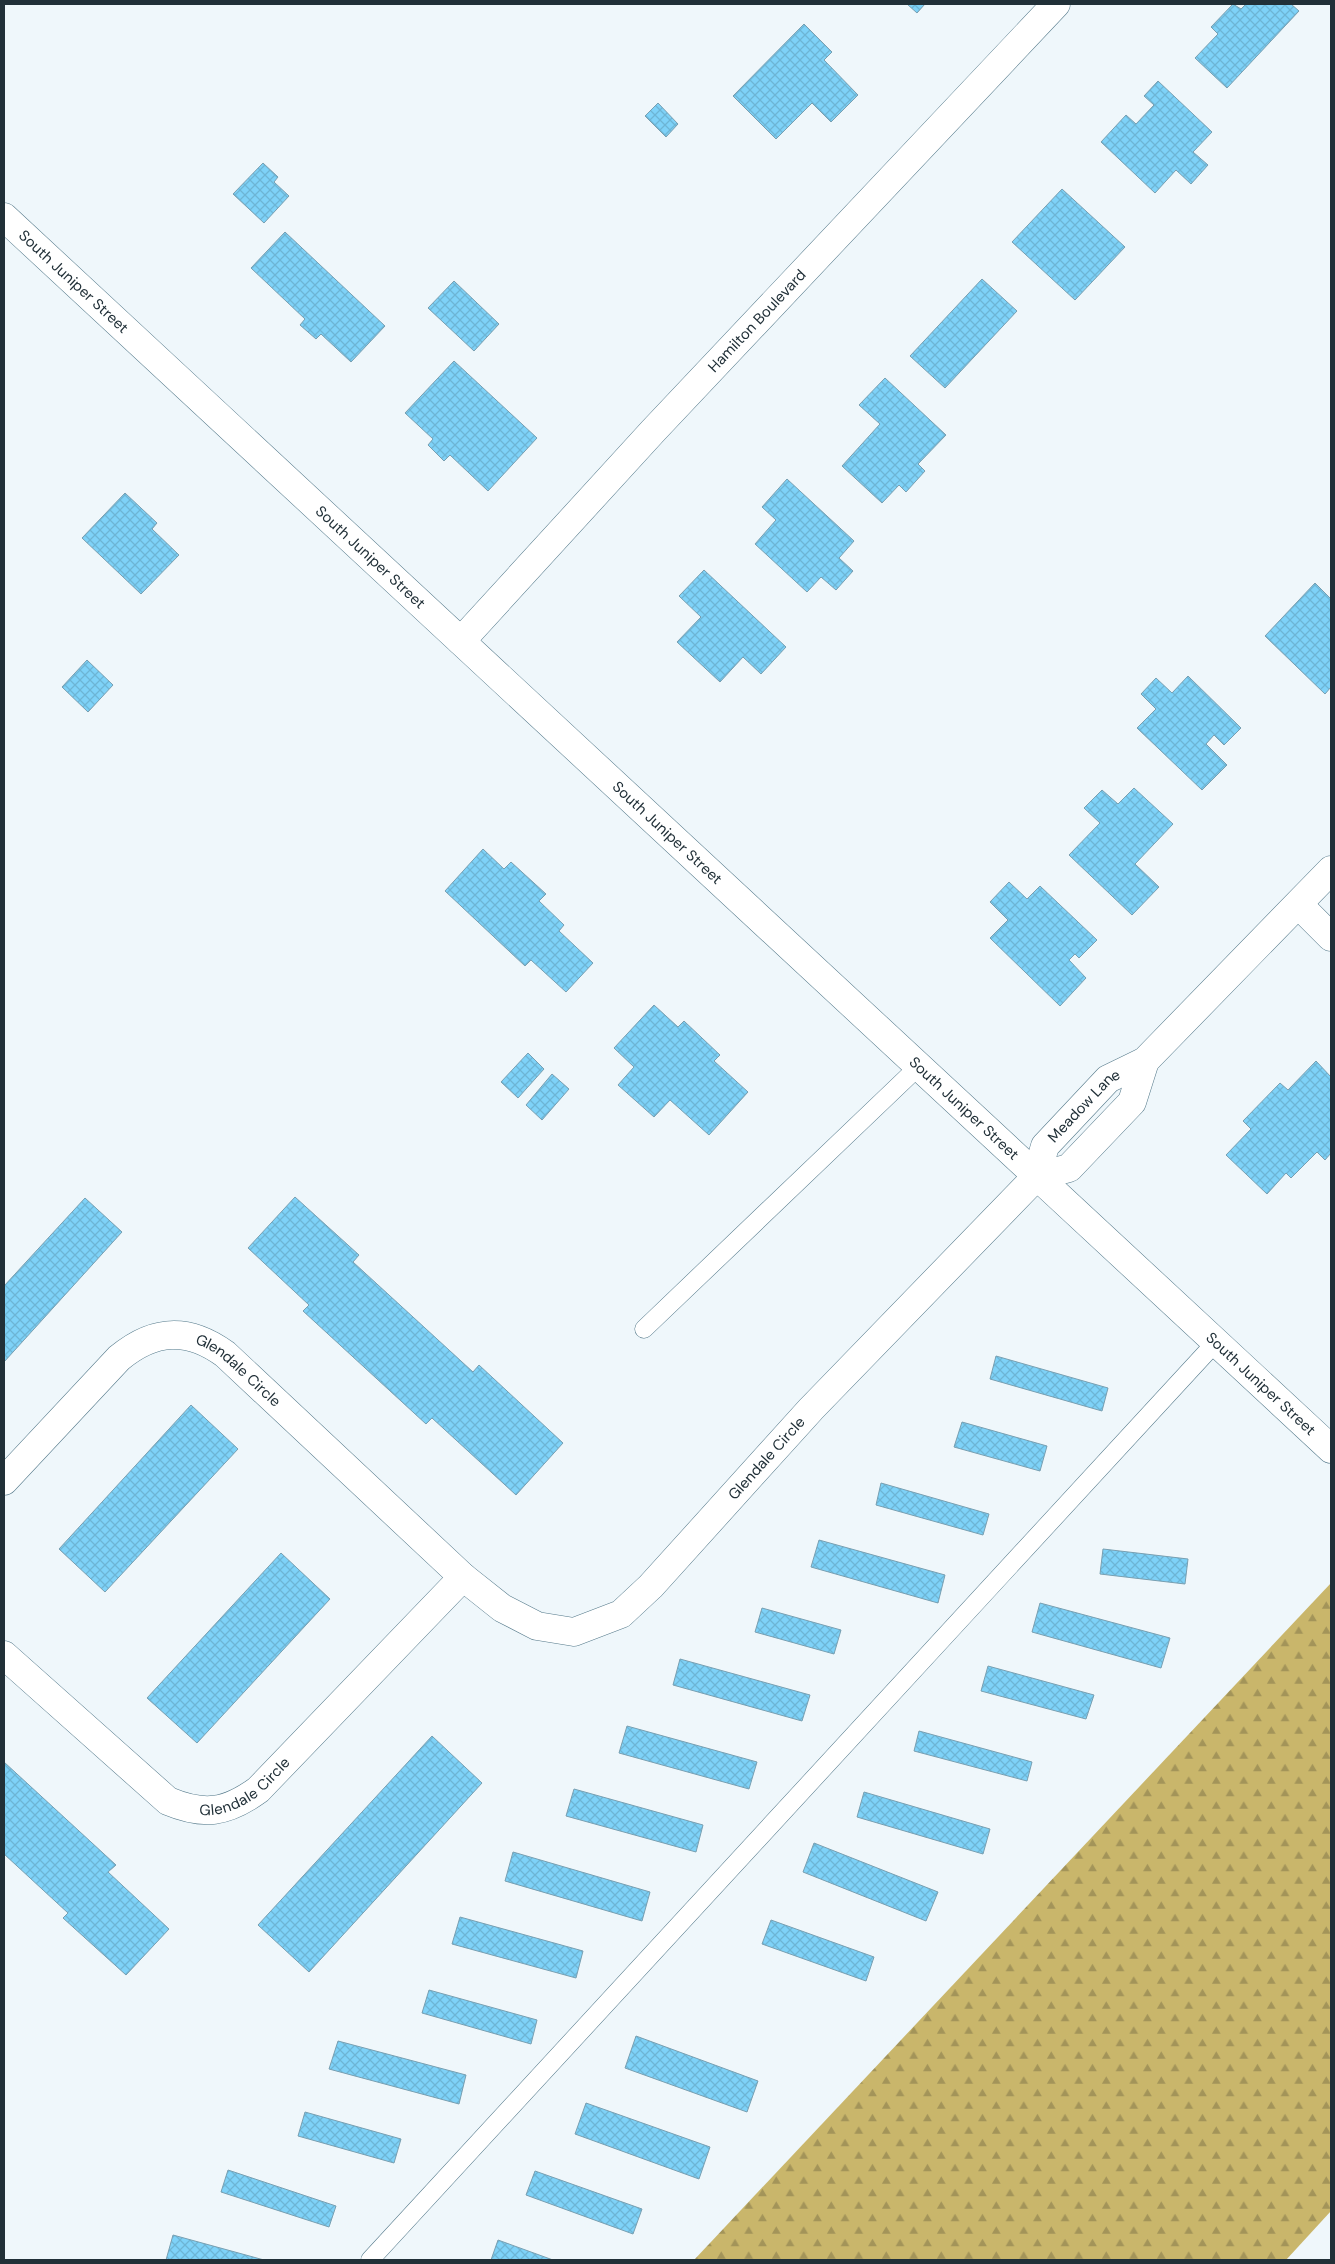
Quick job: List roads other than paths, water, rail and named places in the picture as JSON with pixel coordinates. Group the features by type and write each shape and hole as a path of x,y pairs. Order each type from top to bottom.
{"street":[{"name":"Hamilton Boulevard","path":"461,641 653,431 1056,4"},
{"name":"South Juniper Street","path":"4,217 1036,1178 1331,1449"},
{"name":"Meadow Lane","path":"1036,1178 1045,1146 1108,1079 1146,1061 1331,870"},
{"path":"1299,905 1331,937"},
{"name":"Glendale Circle","path":"4,1481 119,1358 134,1346 161,1336 189,1336 214,1346 225,1354 463,1577 502,1608 537,1626 574,1632 621,1614 651,1586 811,1409 1036,1178"},
{"name":"Glendale Circle","path":"4,1655 168,1801 185,1808 202,1811 222,1809 241,1802 258,1790 463,1577"}],"lane":[{"path":"644,1329 918,1067"},
{"path":"370,2260 1216,1342"}]}
